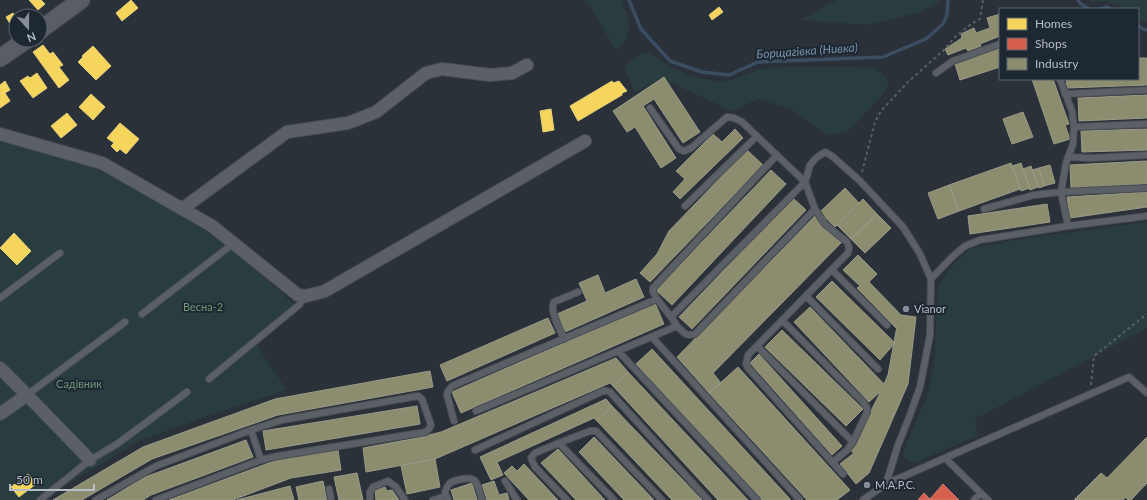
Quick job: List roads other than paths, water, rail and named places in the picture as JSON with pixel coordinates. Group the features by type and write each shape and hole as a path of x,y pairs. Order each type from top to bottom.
{"main road":[{"path":"48,24 81,0"},
{"path":"0,58 14,48"}],"street":[{"path":"182,209 287,132 348,123 376,112 426,73 442,69 490,75 512,74 527,65"},
{"path":"0,134 102,163 212,226 298,295 306,296 325,291 585,141"},
{"path":"0,368 90,460"},
{"path":"0,414 27,395"}],"lane":[{"path":"936,73 953,61 999,44"},
{"path":"1060,80 1072,111 1074,128 1073,144 1066,163 1061,192 1068,226"},
{"path":"1065,94 1147,90"},
{"path":"650,108 679,149 684,151 691,148 727,117 734,118 742,122 805,182 815,209 825,224 847,242 849,248 848,253 757,346 748,356 746,364 843,474"},
{"path":"1074,128 1147,124"},
{"path":"685,206 757,136"},
{"path":"671,317 805,182 810,165 816,158 826,152 832,156 860,181 903,227 920,254 931,279 930,335 920,387 898,445 886,484"},
{"path":"777,155 653,288 653,292 677,326 685,334 690,336 695,334 815,209"},
{"path":"1068,157 1092,158 1147,155"},
{"path":"984,209 1034,196 1061,192 1147,188"},
{"path":"931,279 965,246 980,240 1068,226 1147,216"},
{"path":"142,314 234,243"},
{"path":"0,298 60,253"},
{"path":"832,270 888,325"},
{"path":"564,339 552,305 554,302 578,292"},
{"path":"209,379 299,305 306,296"},
{"path":"806,296 878,368"},
{"path":"454,421 447,395 452,386 658,299"},
{"path":"782,320 864,403 867,408 867,412 847,450 833,462"},
{"path":"27,395 125,322"},
{"path":"476,411 677,326"},
{"path":"652,337 800,500"},
{"path":"757,346 852,442"},
{"path":"618,351 757,500"},
{"path":"864,500 886,484 1129,377 1147,394"},
{"path":"474,450 603,391 607,391 610,392 708,500"},
{"path":"40,500 90,460 130,435 187,392"},
{"path":"96,500 156,466 251,430 282,420 418,396 422,399 431,425 426,432 261,460 156,500"},
{"path":"251,430 261,460"},
{"path":"567,500 535,467 531,458 535,453 590,431 596,431 662,500"},
{"path":"559,443 614,500"},
{"path":"945,458 988,500"},
{"path":"433,500 447,498 445,492 451,483 468,478 477,482 482,500"},
{"path":"505,481 517,500"},
{"path":"370,500 370,492 373,487 388,482 396,487 405,500"},
{"path":"329,489 331,500"},
{"path":"974,500 980,493"}],"waterway":[{"name":"Борщагівка (Нивка)","path":"629,0 641,29 670,61 702,72 729,75 758,62 883,57 926,39 943,24 947,15 948,0"},
{"name":"Борщагівка (Нивка)","path":"1078,0 1082,5 1088,8"},
{"name":"Борщагівка (Нивка)","path":"1103,8 1109,8"},
{"name":"Борщагівка (Нивка)","path":"1139,26 1147,30"}],"place":[{"name":"Vianor","path":"906,309"},
{"name":"М.А.Р.С.","path":"867,485"}],"park label":[{"name":"Весна-2","path":"203,307"},
{"name":"Садівник","path":"79,384"}]}
